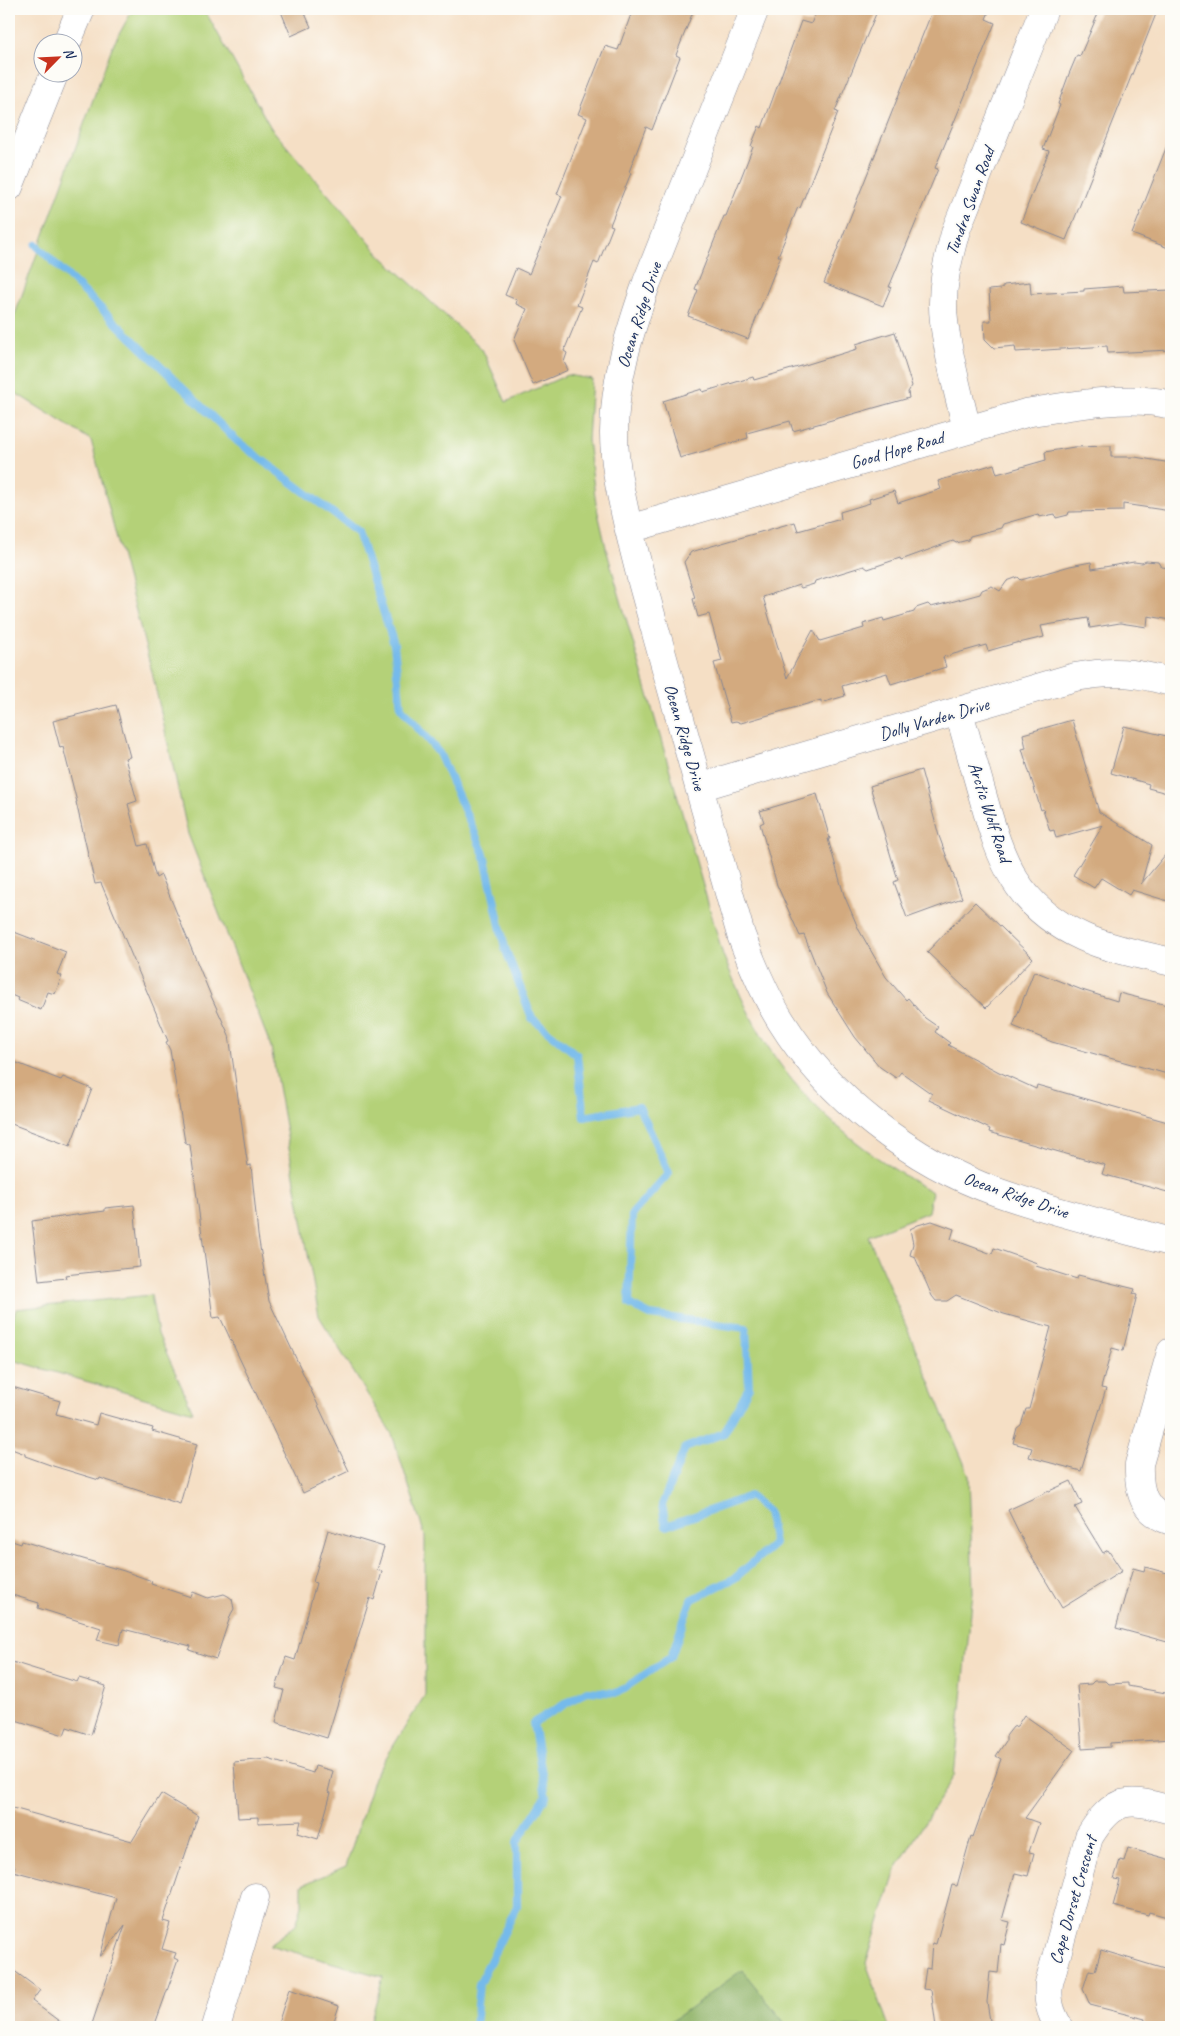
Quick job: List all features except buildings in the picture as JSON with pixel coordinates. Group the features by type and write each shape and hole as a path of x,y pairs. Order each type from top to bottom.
{"street":[{"path":"71,32 81,9"},
{"name":"Ocean Ridge Drive","path":"755,9 647,282 622,358 615,404 614,455 619,487 637,567 741,935 752,965 780,1021 800,1048 841,1094 871,1121 930,1161 964,1179 1004,1194 1171,1242"},
{"name":"Tundra Swan Road","path":"967,430 944,320 947,262 956,230 1044,9"},
{"path":"9,187 51,82"},
{"name":"Good Hope Road","path":"629,529 1026,413 1114,402 1171,405"},
{"name":"Dolly Varden Drive","path":"699,787 1075,678 1117,672 1139,674 1171,682"},
{"name":"Arctic Wolf Road","path":"959,712 996,842 1006,865 1018,885 1031,901 1049,917 1084,938 1171,962"},
{"path":"1171,1352 1139,1464 1138,1482 1144,1501 1156,1515 1171,1521"},
{"name":"Cape Dorset Crescent","path":"1059,2027 1049,2010 1049,1983 1089,1837 1101,1817 1115,1806 1129,1801 1141,1801 1171,1810"},
{"path":"216,2027 255,1897"}],"green space":[{"path":"133,9 204,9 271,128 381,256 482,349 506,402 567,375 592,379 588,440 596,504 607,552 723,955 761,1035 792,1080 827,1117 867,1150 932,1192 928,1212 868,1236 969,1475 973,1592 954,1776 897,1867 866,1963 889,2027 369,2027 383,1977 269,1945 296,1925 302,1905 302,1885 346,1866 374,1777 425,1695 425,1536 392,1434 319,1316 271,1047 188,834 152,672 91,440 9,389 9,331 112,47"},
{"path":"151,1295 158,1334 193,1412 9,1359 9,1334 16,1309"},
{"path":"742,1970 788,2027 664,2027"}],"waterway":[{"path":"36,245 237,441 358,532 394,645 401,708 439,753 484,854 505,948 532,1018 577,1055 584,1117 639,1107 669,1173 632,1214 629,1304 650,1315 746,1328 749,1387 724,1433 685,1448 662,1505 666,1526 750,1496 768,1512 774,1544 735,1578 691,1600 671,1657 617,1693 587,1691 533,1723 546,1796 517,1842 517,1906 479,1984 475,2027"}]}
